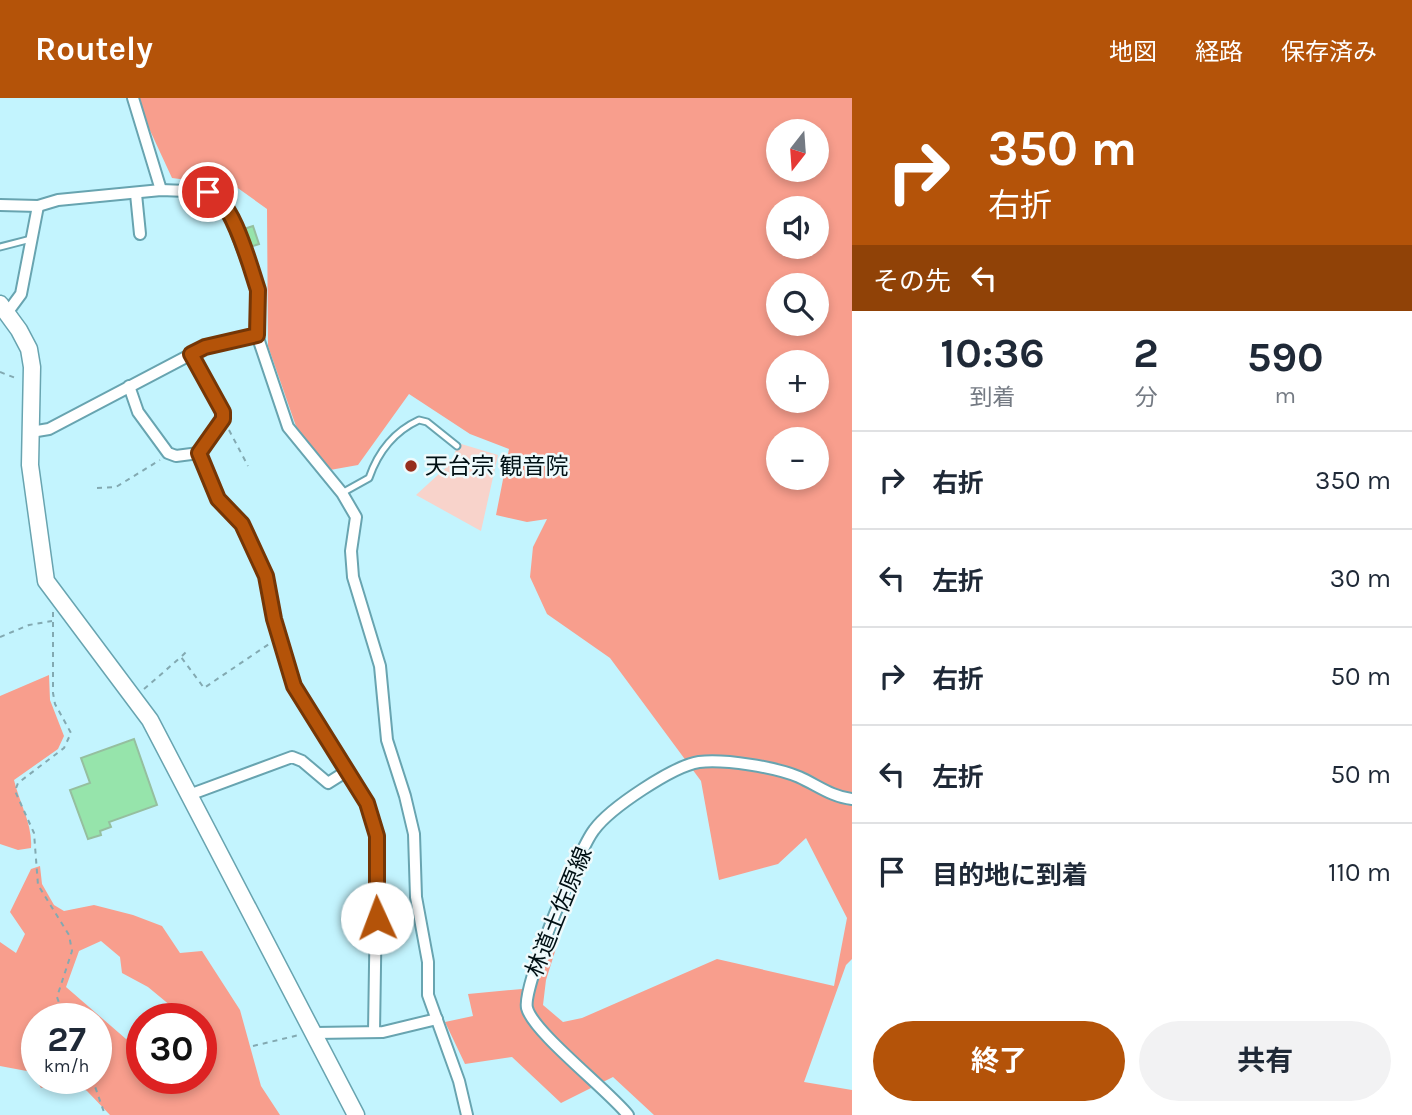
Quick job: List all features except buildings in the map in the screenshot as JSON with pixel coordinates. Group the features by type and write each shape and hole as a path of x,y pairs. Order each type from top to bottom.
{"street":[{"path":"133,98 161,190"},
{"path":"0,205 38,206 58,200 161,190 208,192 218,195 224,201 258,290 257,335 288,427 342,493 356,517 351,551 353,577 380,666 387,740 414,834 415,897 428,962 428,995 459,1081 467,1115"},
{"path":"136,194 140,234"},
{"path":"38,206 21,294 4,309 29,349 33,391 30,465 42,562 52,590 136,697 356,1115"},
{"path":"31,432 49,429 205,347 257,335"},
{"path":"129,386 138,412 169,453 176,456 199,453 223,419 218,401 191,354"},
{"path":"199,453 218,499 242,524 266,576 279,638 294,686 367,803 377,836 374,1032"},
{"path":"189,795 292,757 302,761 328,783 347,771"},
{"name":"林道土佐原線","path":"628,1115 538,1028 526,1006 527,993 549,930 594,830 663,775 696,762 719,761 787,773 839,797 852,799"},
{"path":"315,1033 374,1032 437,1019"}],"lane":[{"path":"0,247 33,239"},
{"path":"342,493 369,478 376,457 399,431 419,420 426,422 457,446"}],"path":[{"path":"0,372 14,376 33,391"},
{"path":"223,419 248,466"},
{"path":"97,488 123,484 169,453"},
{"path":"52,590 55,704 71,733 64,748 18,783 15,791 34,833 38,885 69,935 72,951 57,997 59,1003"},
{"path":"0,637 29,625 53,621"},
{"path":"181,657 204,688 279,638"},
{"path":"136,697 189,649"},
{"path":"253,1046 315,1033"},
{"path":"98,1094 105,1115"}],"shaded area":[{"path":"135,98 852,98 852,959 846,965 804,1082 852,1090 852,1115 654,1115 613,1077 561,1103 512,1057 465,1064 445,1022 473,1016 468,994 522,989 529,996 549,947 558,942 546,980 543,1005 563,1022 582,1018 717,959 834,986 847,918 806,838 778,864 719,880 701,781 610,658 547,614 530,577 533,547 547,519 527,522 496,515 509,449 470,434 409,394 358,465 330,470 299,435 268,346 267,209 235,186 172,178"},
{"path":"458,443 498,455 481,531 416,495 452,462"},
{"path":"49,675 50,700 64,736 58,749 14,780 31,839 31,848 18,850 0,844 0,696"},
{"path":"40,866 42,884 54,905 64,911 94,905 133,915 162,926 180,953 202,951 240,1010 261,1086 280,1115 110,1115 90,1094 112,1094 112,1027 126,1039 126,1094 217,1094 217,1003 167,1003 148,987 122,973 120,957 101,941 79,951 66,987 84,1003 21,1003 21,1070 0,1066 0,942 16,953 25,934 10,912 31,869"}],"place":[{"name":"天台宗 観音院","path":"411,466"}],"route":[{"path":"208,192 218,195 227,207 258,290 259,303 257,335 205,347 191,354 223,412 223,419 199,453 218,499 242,524 266,576 274,619 294,686 367,803 377,836 377,918"}]}
